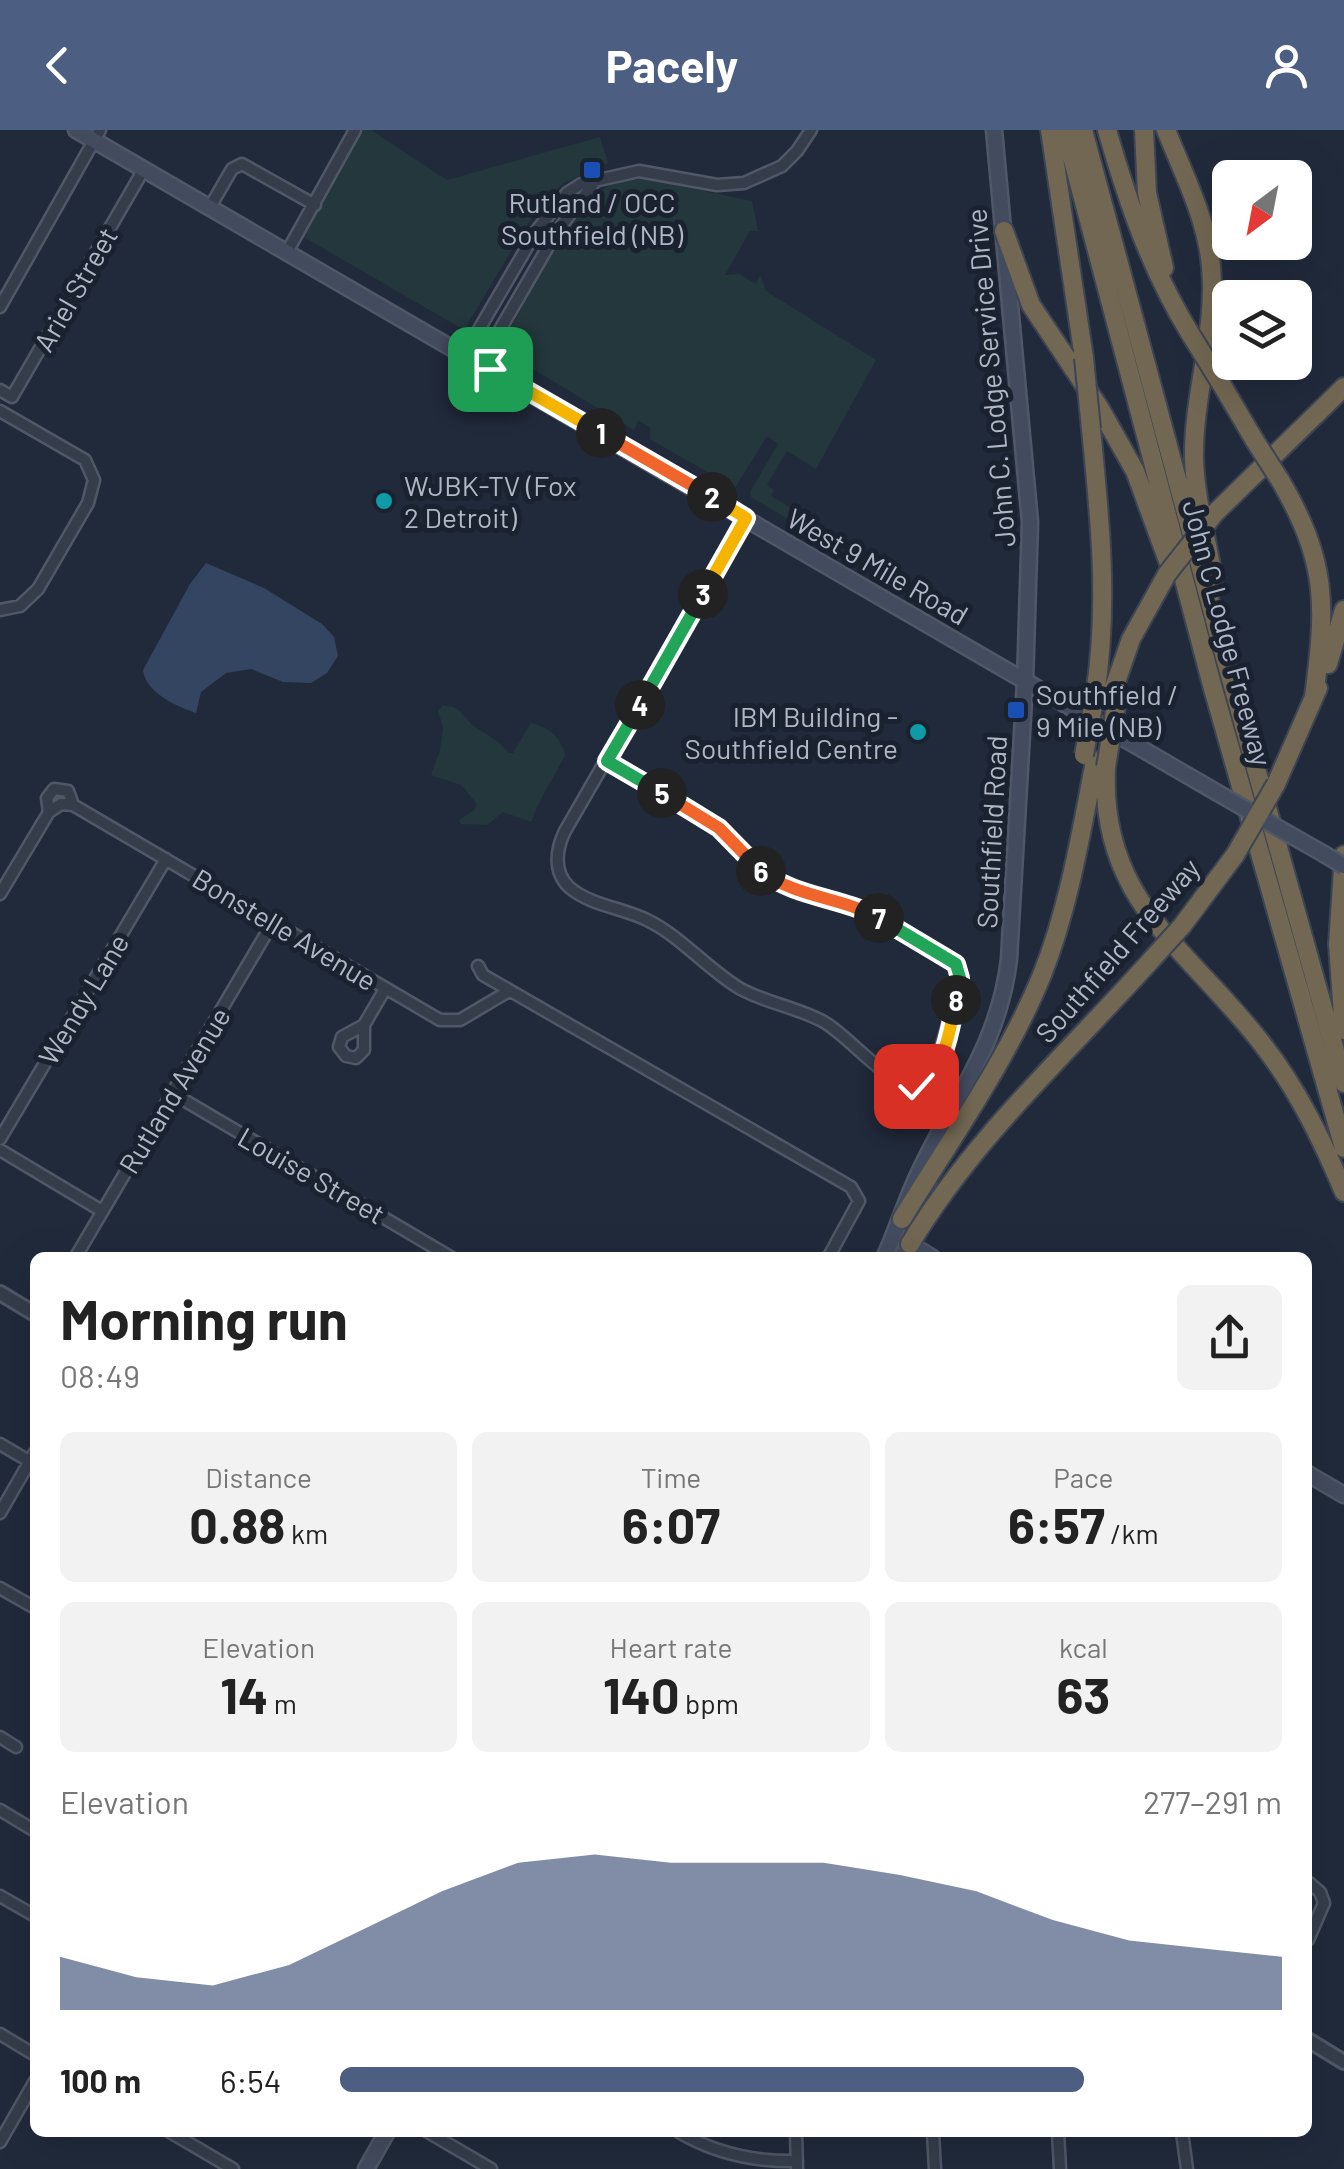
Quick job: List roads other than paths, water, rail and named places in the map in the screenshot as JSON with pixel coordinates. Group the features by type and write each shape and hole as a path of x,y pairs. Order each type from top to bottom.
{"highway":[{"path":"1050,130 1084,358 1103,534 1107,701"},
{"name":"John C Lodge Freeway","path":"1065,130 1212,684 1344,1148"},
{"name":"John C Lodge Freeway","path":"1083,130 1344,1083"},
{"path":"1107,130 1138,232 1167,297 1304,525 1323,604 1314,696"},
{"path":"1144,130 1153,228 1186,328"},
{"path":"1166,130 1198,207 1212,268 1212,303 1194,427 1194,461 1224,654"},
{"path":"1004,230 1031,305 1100,407 1135,472 1212,684"},
{"path":"902,1219 1024,1013 1042,973 1060,917 1060,895 1107,701 1131,639 1167,574 1215,513 1344,386"},
{"name":"Southfield Freeway","path":"906,1251 979,1146 1182,926 1220,877 1261,812 1291,753 1344,610"},
{"path":"1095,761 1109,826 1130,886 1156,926 1240,1016 1281,1070 1318,1132 1344,1192"},
{"path":"1344,855 1338,944 1344,1030"}],"main road":[{"name":"West 9 Mile Road","path":"76,130 97,135 144,169 1344,866"},
{"name":"John C. Lodge Service Drive","path":"994,130 1029,509 1024,682"},
{"name":"Southfield Road","path":"887,1252 913,1185 990,1038 1004,989 1013,900 1024,682"},
{"path":"1312,1476 1344,1496"},
{"path":"366,2169 383,2137"}],"street":[{"path":"287,252 355,130"},
{"path":"464,355 536,230 581,184 639,170 717,185 744,183 782,166 812,130"},
{"name":"Ariel Street","path":"0,307 97,135"},
{"path":"210,207 232,169 242,164 315,205"},
{"name":"Ariel Street","path":"0,390 12,397 144,169"},
{"path":"480,364 552,240 594,182"},
{"path":"536,230 552,240"},
{"path":"517,264 532,273"},
{"path":"0,410 86,460 94,480 88,503 38,589 20,606 0,610"},
{"path":"607,761 704,817 777,883 857,907 956,964 960,984 933,1075 916,1086 902,1084 825,1023 742,990 653,923 568,886 558,864 558,844 746,518"},
{"path":"0,894 49,812 67,805 68,791 54,789 47,798 49,812"},
{"name":"Bonstelle Avenue","path":"67,805 446,1022 465,1018 509,990"},
{"name":"Wendy Lane","path":"0,1139 166,859"},
{"name":"Rutland Avenue","path":"78,1252 273,922"},
{"path":"478,966 483,975 850,1187 859,1201 831,1252"},
{"path":"364,1025 385,989"},
{"name":"Louise Street","path":"172,1093 442,1252"},
{"path":"0,1150 102,1211"},
{"path":"0,1294 30,1311"},
{"path":"0,1444 30,1458"},
{"path":"0,1512 30,1464"},
{"path":"0,1588 30,1605"},
{"path":"0,1738 16,1747"},
{"path":"0,1810 30,1828"},
{"path":"1312,1885 1324,1903 1312,1931"},
{"path":"0,1896 30,1913"},
{"path":"0,2034 30,2052"},
{"path":"1312,2042 1344,2062"},
{"path":"0,2142 30,2089"},
{"path":"179,2137 233,2169"},
{"path":"437,2137 491,2169"},
{"path":"689,2137 727,2154 797,2165 796,2137"},
{"path":"933,2137 935,2169"},
{"path":"1058,2137 1060,2169"},
{"path":"1183,2137 1187,2169"}],"water":[{"path":"206,563 264,588 322,624 334,637 338,656 327,673 311,683 283,682 251,669 226,673 201,692 196,713 156,692 143,670 190,584"}],"place":[{"name":"Rutland / OCC Southfield (NB)","path":"592,170"},
{"name":"WJBK-TV (Fox 2 Detroit)","path":"384,501"},
{"name":"Southfield / 9 Mile (NB)","path":"1016,710"},
{"name":"IBM Building - Southfield Centre","path":"918,732"}]}
